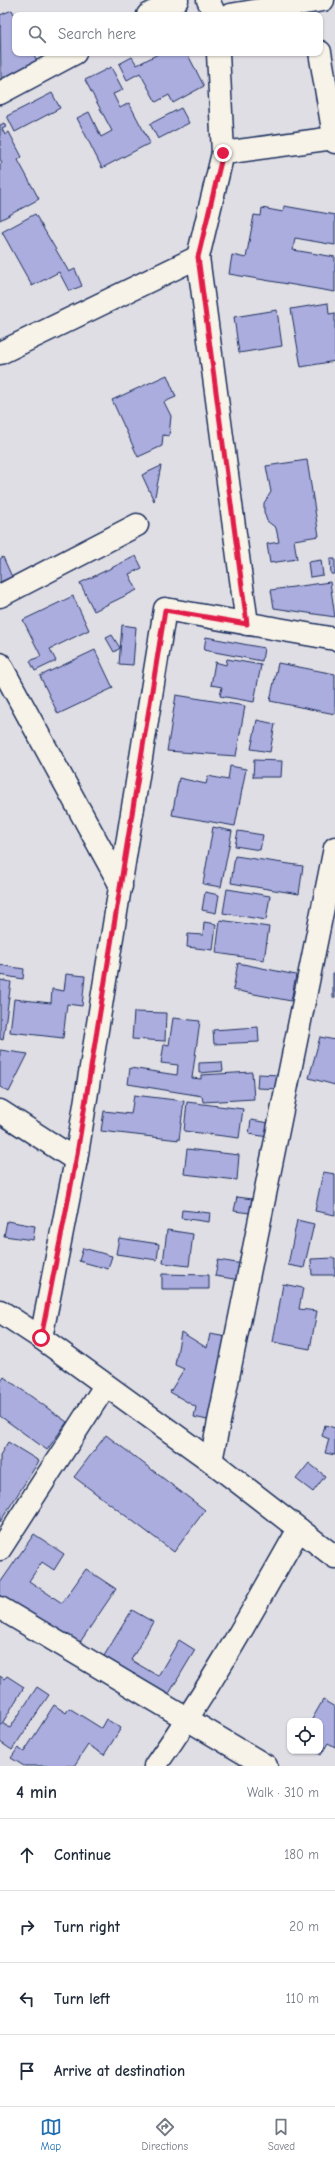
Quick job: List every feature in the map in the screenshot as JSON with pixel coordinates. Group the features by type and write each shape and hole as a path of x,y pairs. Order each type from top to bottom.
{"street":[{"path":"154,12 177,0"},
{"path":"208,0 214,12"},
{"path":"253,12 315,4"},
{"path":"0,92 69,56"},
{"path":"218,56 223,153 198,257 247,624"},
{"path":"223,153 335,140 321,56"},
{"path":"0,353 198,257"},
{"path":"0,596 137,525"},
{"path":"41,1338 76,1160 165,610 335,639"},
{"path":"0,664 121,886"},
{"path":"211,1461 335,848"},
{"path":"0,1111 76,1160"},
{"path":"0,1311 41,1338 105,1386 211,1461 335,1557"},
{"path":"0,1549 105,1386"},
{"path":"155,1766 188,1720 218,1671 299,1529"},
{"path":"0,1608 266,1766"}],"building":[{"path":"12,10 13,12 12,56 34,56 38,63 1,81 0,15"},
{"path":"154,56 189,56 204,86 173,103 169,95 156,102 140,73 127,80 119,64 132,57 137,65"},
{"path":"111,67 123,90 113,94 120,108 129,103 150,143 102,168 77,118 89,112 101,137 112,131 85,80"},
{"path":"52,93 60,108 15,132 7,116"},
{"path":"181,108 189,123 158,139 150,124"},
{"path":"4,123 6,127 2,129 5,135 9,132 22,157 18,160 39,199 0,220 0,164 2,163 0,159 0,125"},
{"path":"284,206 335,215 335,245 295,238 293,250 335,257 335,292 229,274 232,255 246,258 254,215 261,216 262,208 283,212"},
{"path":"35,214 69,272 75,269 82,286 69,291 59,272 32,286 2,232"},
{"path":"328,303 329,314 335,313 335,361 301,367 291,309"},
{"path":"277,310 282,346 239,353 234,317"},
{"path":"167,375 176,397 164,402 171,416 169,436 163,435 162,446 138,457 112,400"},
{"path":"307,460 319,536 294,540 297,559 270,563 267,544 279,542 276,528 267,521 264,512 264,503 271,492 266,466"},
{"path":"161,466 154,501 142,475"},
{"path":"136,556 142,568 129,574 137,590 94,611 80,583"},
{"path":"3,557 12,577 0,582 0,559"},
{"path":"330,559 335,559 335,574 331,574"},
{"path":"321,560 323,575 310,577 308,562"},
{"path":"330,582 335,617 274,608 271,590"},
{"path":"73,596 89,630 50,649 56,661 35,671 30,661 41,656 23,620"},
{"path":"122,625 136,627 133,665 119,664"},
{"path":"112,635 120,648 114,652 106,638"},
{"path":"206,637 264,648 262,661 204,650"},
{"path":"95,650 113,688 58,714 40,676"},
{"path":"227,659 261,665 254,702 220,696 222,687 211,685 215,662 226,665"},
{"path":"278,663 335,674 335,714 270,701"},
{"path":"176,695 245,706 236,756 167,751"},
{"path":"257,720 275,724 270,752 251,749"},
{"path":"254,760 282,761 281,777 253,777"},
{"path":"230,766 246,769 235,826 172,815 179,778 206,784 208,776 228,780"},
{"path":"213,827 232,831 221,887 203,884"},
{"path":"238,831 263,835 260,850 235,846"},
{"path":"235,856 303,866 299,894 231,883"},
{"path":"227,889 270,896 266,920 223,913"},
{"path":"205,892 219,895 216,913 202,910"},
{"path":"220,920 269,927 264,960 216,953"},
{"path":"204,922 216,924 213,950 187,947 188,934 203,935"},
{"path":"238,963 296,975 291,1001 233,990"},
{"path":"0,965 24,969 23,979 0,975"},
{"path":"333,973 335,973 335,997 333,997"},
{"path":"66,974 85,976 82,1006 67,1004 63,1038 10,1032 14,999 51,1003 52,989 64,991"},
{"path":"0,980 11,982 3,1040 0,1039"},
{"path":"134,1012 166,1013 165,1041 132,1039"},
{"path":"173,1018 200,1021 192,1078 201,1079 201,1075 252,1072 254,1099 203,1102 202,1096 128,1084 130,1068 177,1075 178,1065 161,1063 164,1044 169,1045"},
{"path":"258,1027 259,1042 214,1044 213,1030"},
{"path":"320,1037 335,1040 335,1085 309,1078"},
{"path":"0,1050 28,1054 9,1092 0,1087"},
{"path":"222,1062 223,1071 199,1073 199,1063"},
{"path":"258,1074 279,1075 279,1089 257,1088"},
{"path":"134,1095 184,1101 179,1140 101,1131 104,1111 131,1114"},
{"path":"187,1102 243,1109 239,1138 184,1131"},
{"path":"251,1120 269,1123 268,1137 249,1134"},
{"path":"187,1149 239,1155 237,1180 184,1174"},
{"path":"323,1172 335,1174 335,1215 315,1211"},
{"path":"237,1197 253,1199 250,1213 234,1211"},
{"path":"182,1210 210,1213 209,1222 181,1218"},
{"path":"297,1220 314,1224 304,1268 288,1265"},
{"path":"7,1221 35,1226 33,1240 4,1236"},
{"path":"167,1230 193,1234 189,1266 163,1263"},
{"path":"119,1238 159,1244 157,1260 116,1254"},
{"path":"83,1248 112,1256 108,1269 79,1261"},
{"path":"335,1258 335,1275 312,1275 311,1259"},
{"path":"218,1260 243,1264 240,1280 215,1276"},
{"path":"162,1274 209,1275 209,1289 162,1289"},
{"path":"283,1284 303,1288 299,1309 317,1311 310,1349 273,1342"},
{"path":"181,1332 207,1348 210,1334 232,1338 216,1422 194,1417 196,1407 170,1392 184,1369 175,1365"},
{"path":"4,1377 67,1422 47,1450 0,1416 0,1383"},
{"path":"325,1425 335,1428 335,1455 325,1453 329,1439 322,1436"},
{"path":"106,1435 205,1510 174,1552 74,1477"},
{"path":"8,1442 39,1461 0,1522 0,1455"},
{"path":"309,1463 325,1476 313,1492 296,1479"},
{"path":"34,1534 64,1554 54,1570 42,1562 29,1581 62,1603 86,1569 116,1589 74,1651 0,1601 0,1583"},
{"path":"132,1610 153,1622 131,1660 158,1676 179,1640 195,1650 164,1702 99,1664"},
{"path":"0,1676 4,1679 7,1676 24,1687 0,1727"},
{"path":"37,1687 49,1695 12,1750 0,1742 0,1727 2,1723 10,1728"},
{"path":"323,1700 335,1707 335,1747 328,1743 323,1752 323,1718 313,1718"},
{"path":"54,1705 66,1713 69,1708 101,1728 106,1719 121,1728 104,1755 88,1745 74,1766 24,1766 11,1758 18,1748 24,1752"}],"route":[{"path":"41,1338 76,1160 165,610 247,624 198,257 223,153"}]}
